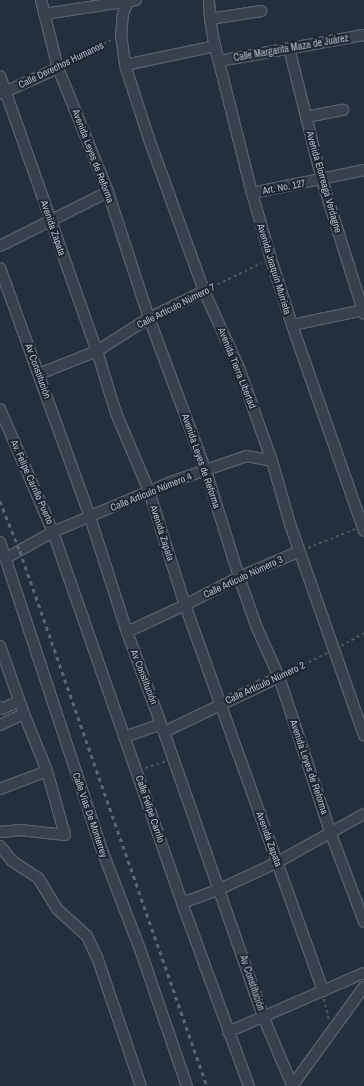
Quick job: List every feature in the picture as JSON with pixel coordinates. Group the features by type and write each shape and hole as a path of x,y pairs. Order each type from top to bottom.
{"street":[{"name":"Avenida Leyes de Reforma","path":"40,0 58,68 108,192 149,318 206,471 238,577 257,628 279,677 331,834 364,922"},
{"name":"Avenida Joaquín Murrieta","path":"209,0 210,19 215,46 252,193 271,259 292,325 363,529"},
{"path":"44,14 132,1"},
{"name":"Avenida Tierra Libertad","path":"132,1 123,13 121,35 125,65 149,139 204,291 239,368 272,461 290,524 364,735"},
{"path":"210,19 261,11"},
{"name":"Calle Margarita Maza de Juárez","path":"219,60 364,35"},
{"path":"125,65 215,46"},
{"name":"Avenida Elorreaga Verdagne","path":"289,48 322,180 364,312"},
{"name":"Calle Derechos Humanos","path":"3,93 58,68"},
{"name":"Avenida Zapata","path":"0,76 3,93 96,351 116,413 148,491 219,704 278,862 322,991"},
{"path":"306,117 343,110"},
{"name":"Art. No. 127","path":"252,193 322,180 364,170"},
{"path":"0,246 108,192"},
{"name":"Av Constitución","path":"0,268 90,517 126,632 163,728 263,1016 292,1086"},
{"name":"Calle Artículo Número 7","path":"39,374 96,351 149,318 204,291"},
{"path":"292,325 364,312"},
{"name":"Av. Felipe Carrillo Puerto","path":"0,409 54,532"},
{"name":"Calle Artículo Número 4","path":"6,558 54,532 148,491 247,456 272,461"},
{"name":"Calle Felipe Carrilo","path":"54,532 182,903 249,1086"},
{"name":"Calle Vías De Monterrey","path":"0,542 100,845 141,952 187,1086"},
{"name":"Calle Artículo Número 3","path":"126,632 185,605 238,577 300,551"},
{"path":"0,646 19,701 47,771 65,835 20,830 0,832"},
{"name":"Calle Artículo Número 2","path":"124,737 163,728 279,677"},
{"path":"19,701 1,708 2,724 24,714"},
{"path":"0,789 47,771"},
{"path":"182,903 220,889 278,862 331,834 364,814"},
{"path":"0,846 12,861 38,878 57,910 87,936 97,957 141,1086"},
{"path":"228,1032 364,973"},
{"path":"292,1086 364,987"}],"path":[{"name":"Calle Derechos Humanos","path":"58,68 121,35"},
{"name":"Calle Artículo Número 7","path":"204,291 271,259"},
{"path":"300,551 363,529"},
{"name":"Calle Artículo Número 2","path":"279,677 364,633"},
{"path":"137,771 173,758"},
{"path":"322,991 332,1030"}],"railway":[{"path":"0,501 20,551 207,1086"}]}
